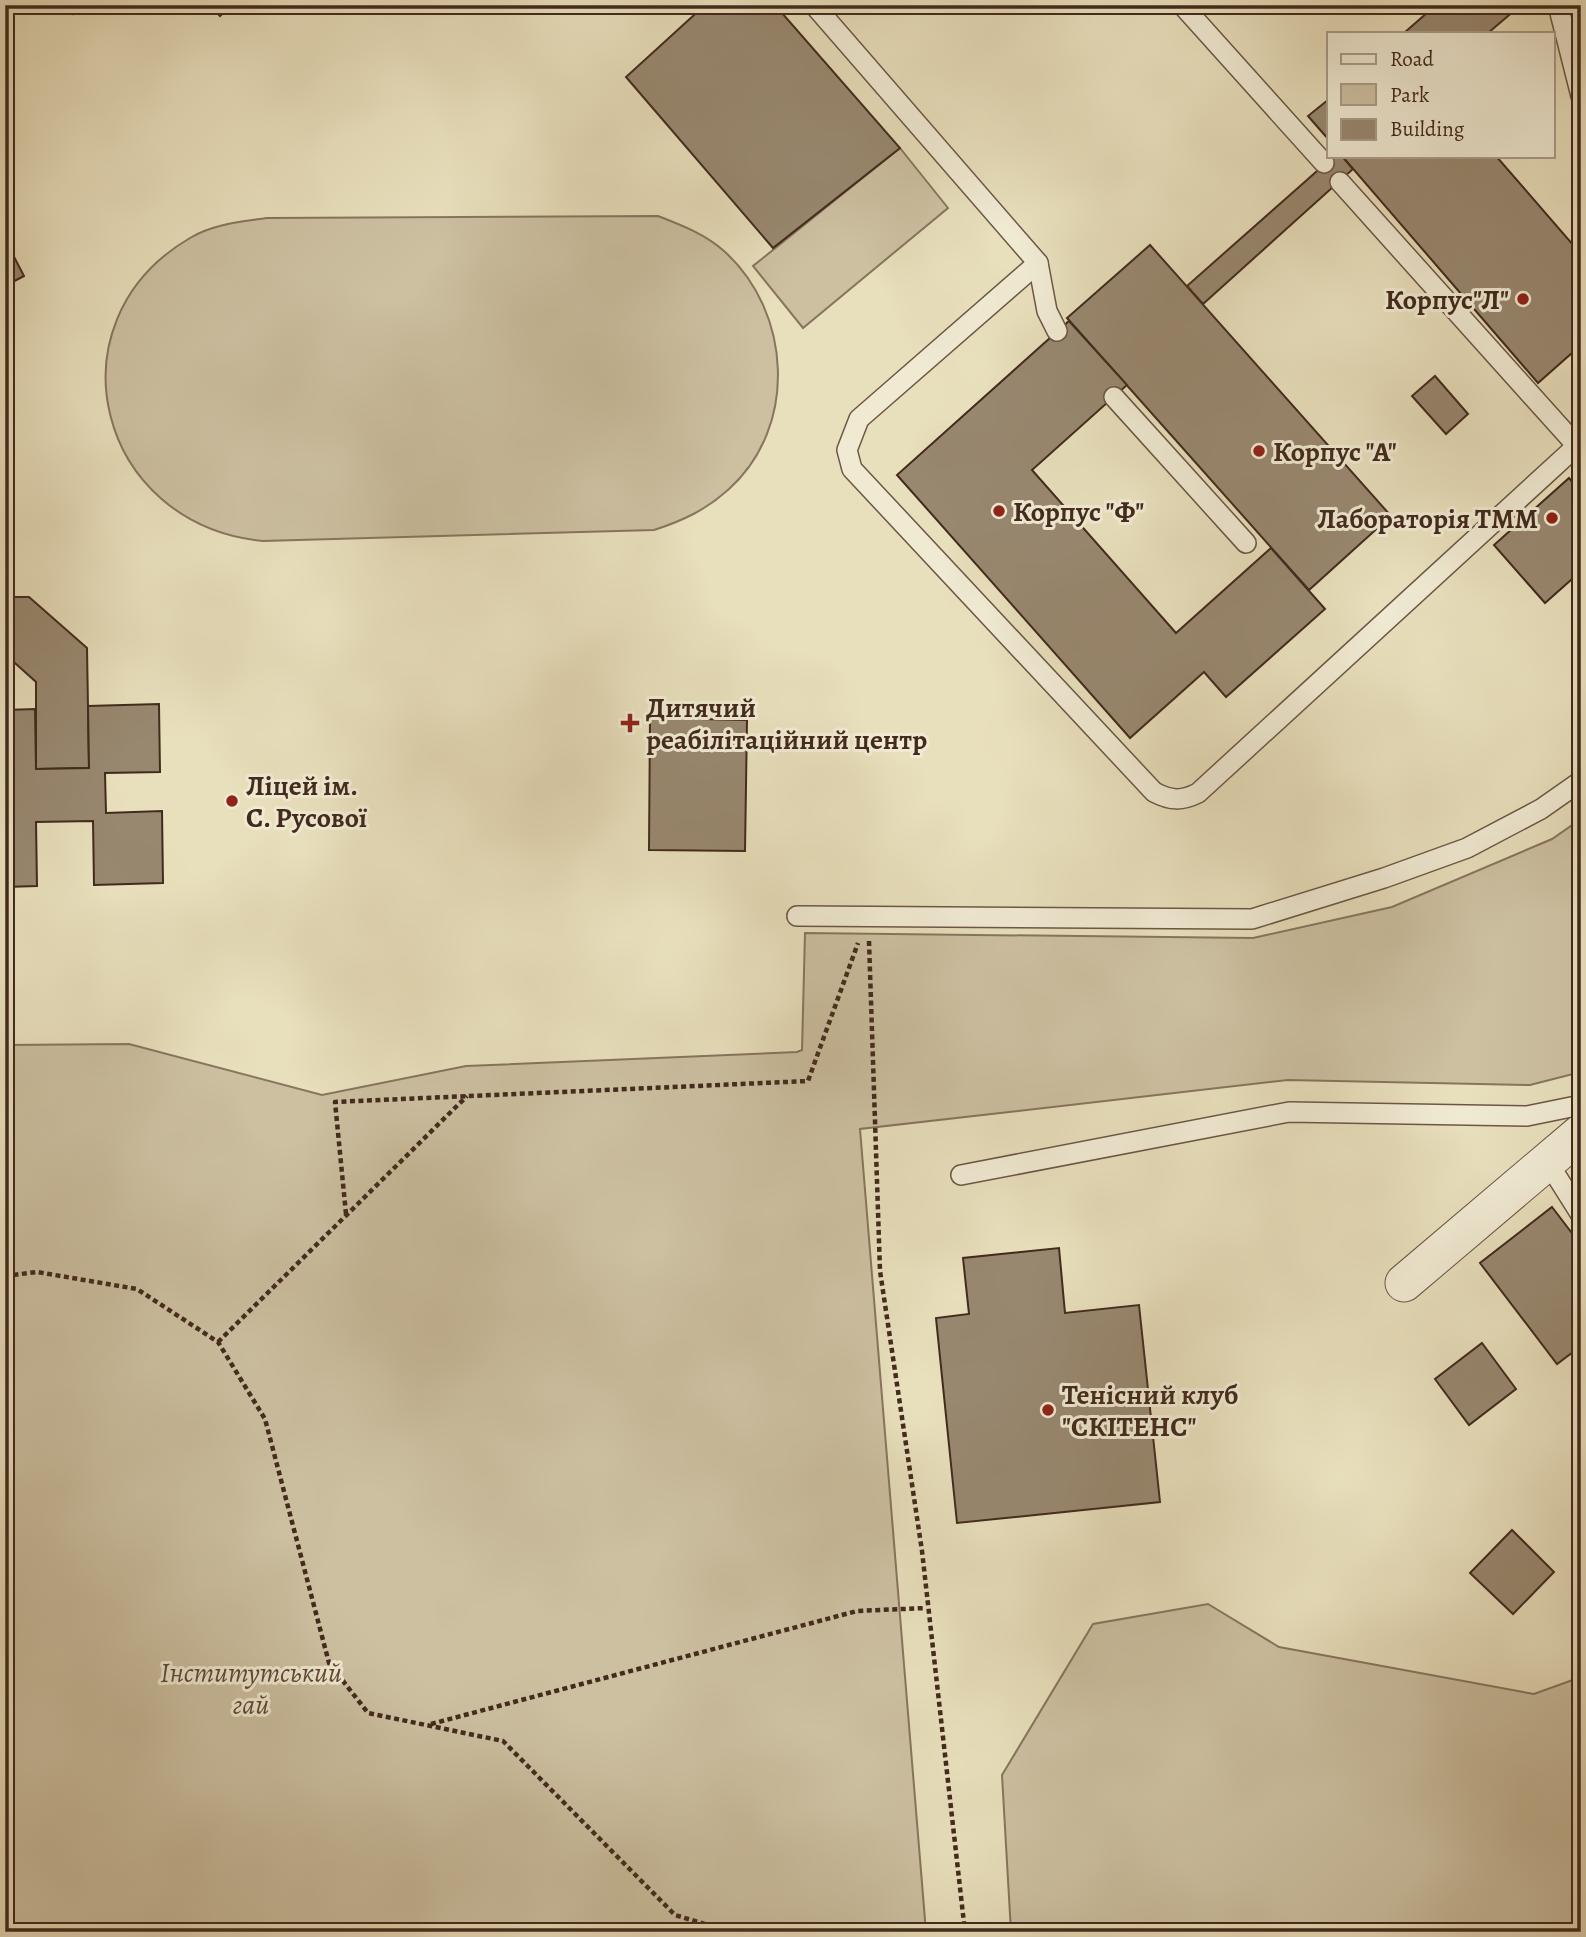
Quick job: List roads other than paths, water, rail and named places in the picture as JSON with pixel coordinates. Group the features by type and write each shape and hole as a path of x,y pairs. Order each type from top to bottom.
{"street":[{"path":"1404,1283 1581,1133"}],"lane":[{"path":"814,5 1038,263 1047,312 1058,331"},
{"path":"1182,5 1324,163"},
{"path":"1558,5 1581,96"},
{"path":"1038,263 859,419 847,450 852,469 1154,792 1166,798 1184,800 1198,793 1579,444 1340,182"},
{"path":"1114,397 1246,543"},
{"path":"797,916 1252,919 1384,878 1467,848 1541,809 1581,781"},
{"path":"961,1175 1289,1112 1527,1116 1581,1105"},
{"path":"1548,1161 1581,1215"}],"place":[{"name":"Корпус\"Л\"","path":"1523,299"},
{"name":"Корпус \"А\"","path":"1259,451"},
{"name":"Корпус \"Ф\"","path":"999,511"},
{"name":"Лабораторія ТММ","path":"1552,518"},
{"name":"Дитячий реабілітаційний центр","path":"630,723"},
{"name":"Ліцей ім. С. Русової","path":"232,801"},
{"name":"Тенісний клуб \"СКІТЕНС\"","path":"1048,1410"}],"park label":[{"name":"Інститутський гай","path":"251,1688"}]}
